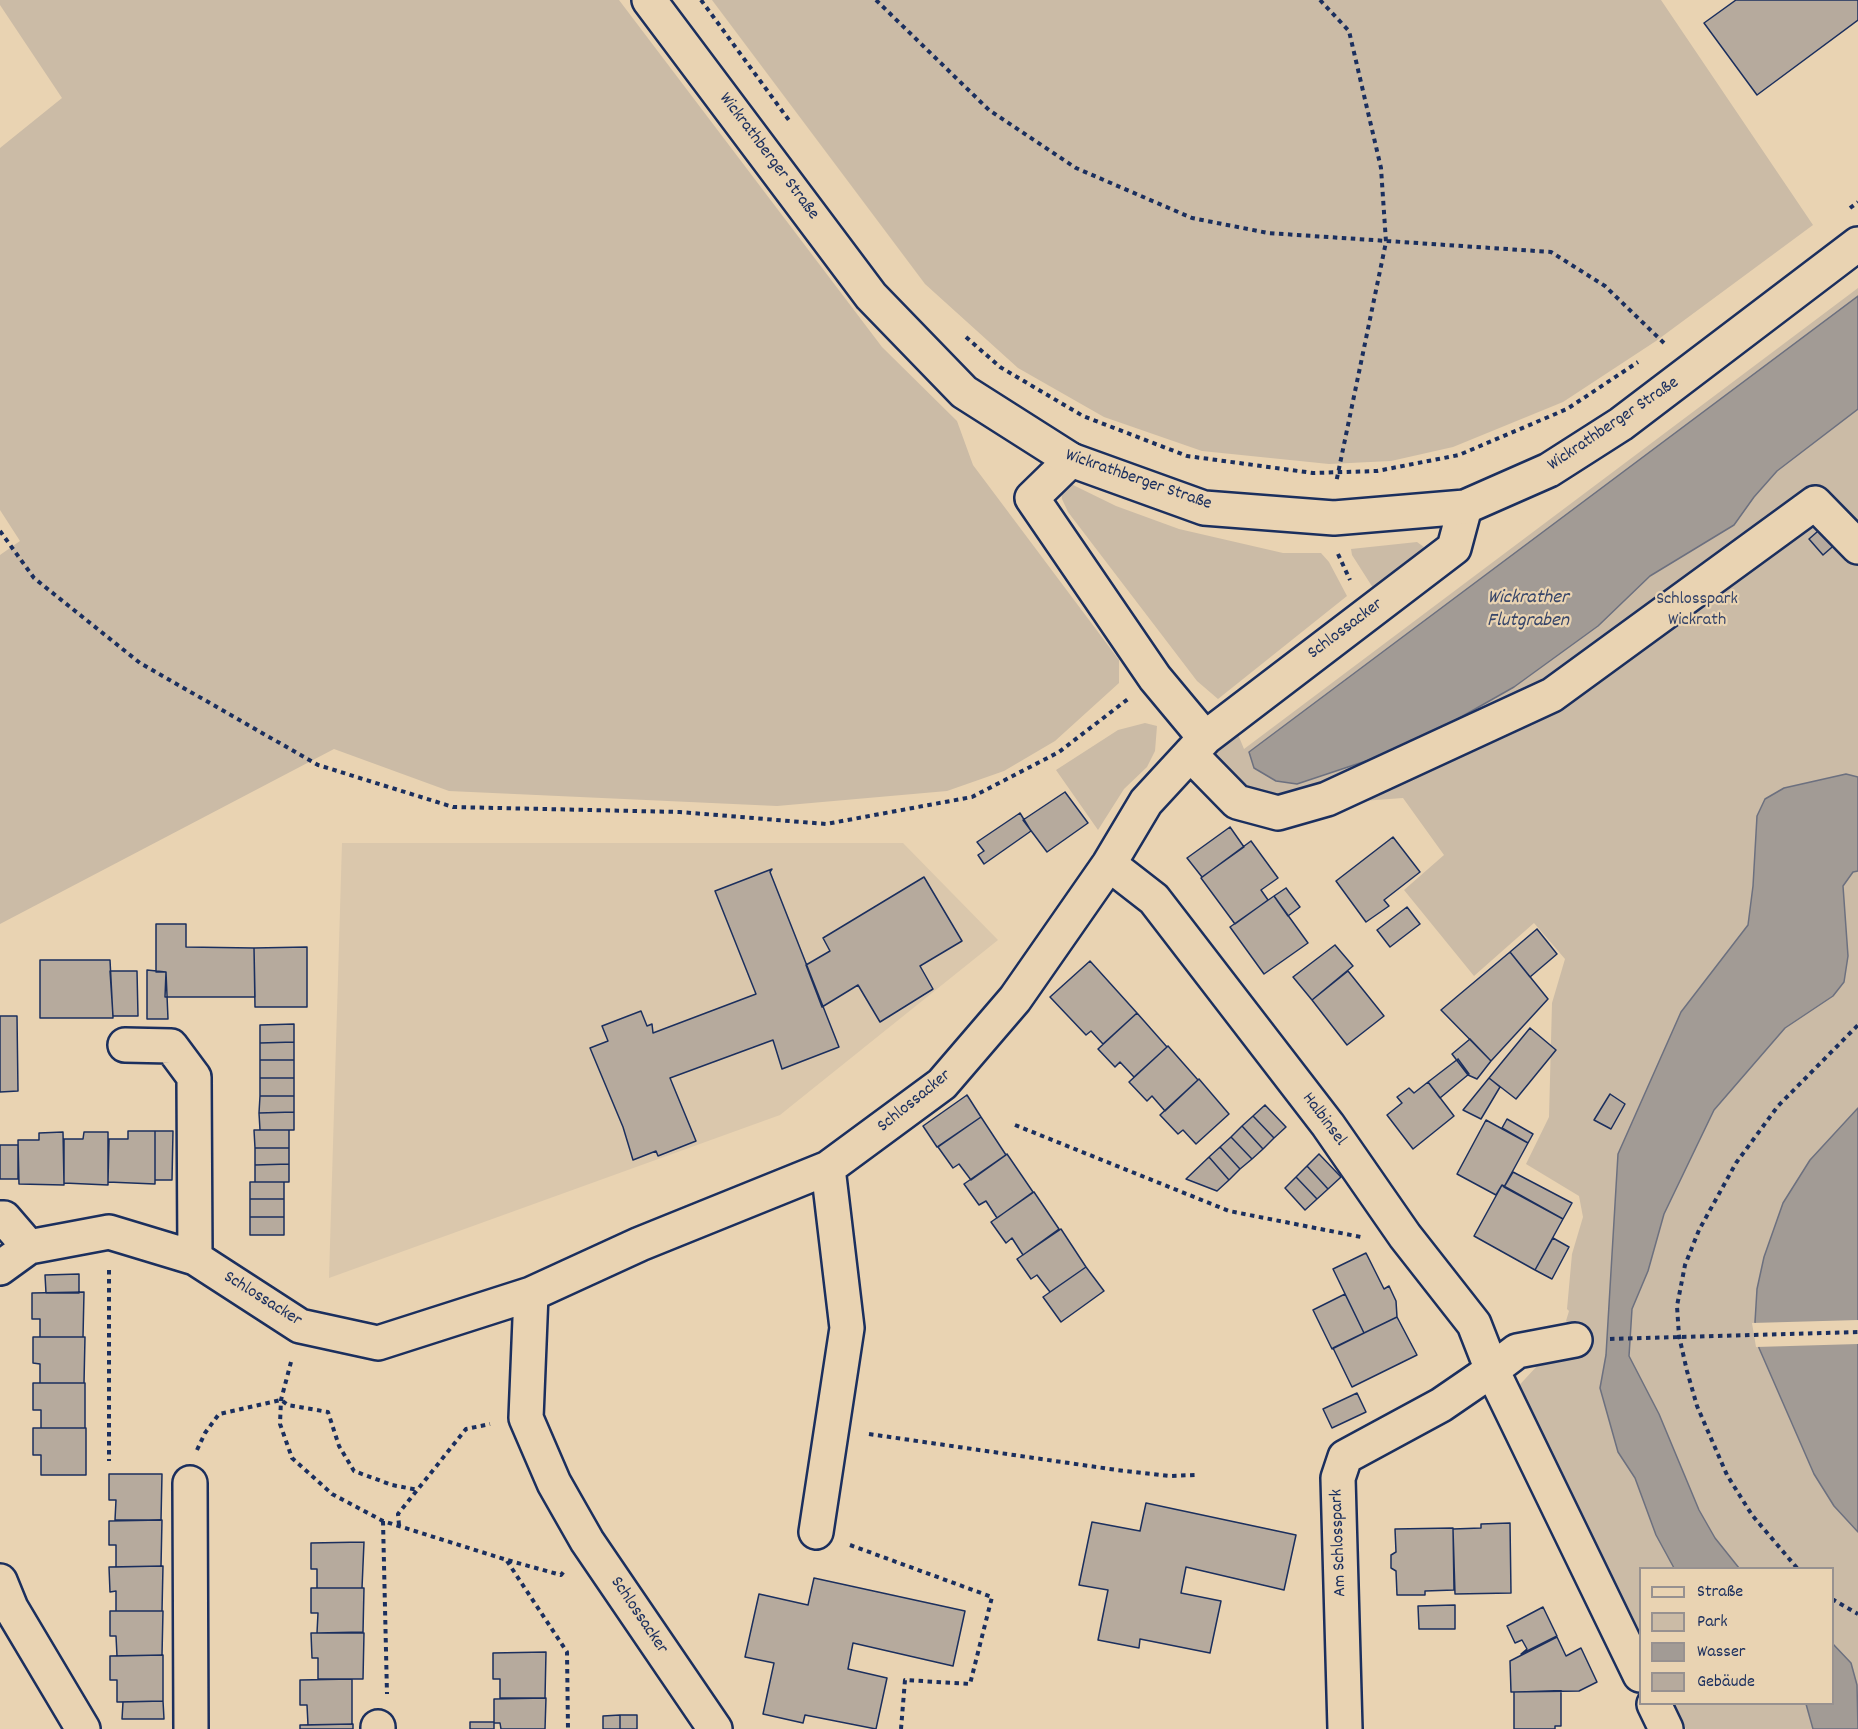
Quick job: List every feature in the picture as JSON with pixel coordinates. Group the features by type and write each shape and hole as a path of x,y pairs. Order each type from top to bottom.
{"street":[{"name":"Wickrathberger Straße","path":"650,0 871,296 964,392 1071,460 1204,508 1334,518 1465,507 1549,470 1621,424 1858,244"},
{"path":"1071,460 1032,498 1155,678 1197,746 1237,802 1278,813 1327,799 1552,695 1815,502 1858,547"},
{"name":"Schlossacker","path":"0,1268 29,1247 108,1232 195,1258 300,1326 378,1343 531,1294 640,1244 828,1168 942,1084 1015,999 1109,864 1146,802 1197,746 1454,548 1465,507"},
{"name":"Halbinsel","path":"1109,864 1154,899 1328,1125 1405,1236 1504,1360 1639,1670"},
{"path":"125,1045 171,1046 194,1077 195,1258"},
{"path":"816,1532 847,1328 828,1168"},
{"path":"0,1218 4,1218 29,1247"},
{"name":"Schlossacker","path":"531,1294 526,1418 554,1483 587,1541 716,1729"},
{"path":"1504,1360 1575,1340"},
{"name":"Am Schlosspark","path":"1345,1729 1338,1478 1345,1457 1441,1406 1504,1360"},
{"path":"190,1483 191,1729"},
{"path":"0,1581 11,1608 83,1729"},
{"path":"1654,1705 1666,1729"}],"path":[{"path":"701,0 797,132"},
{"path":"876,0 990,110 1076,168 1192,218 1268,233 1551,252 1605,286 1665,344 1655,350"},
{"path":"1320,0 1348,32 1381,168 1386,242 1374,307 1337,472"},
{"path":"957,329 1000,367 1083,416 1187,456 1313,473 1377,471 1459,455 1567,409 1645,357"},
{"path":"0,531 34,578 140,663 318,765 453,807 680,812 826,824 961,800 972,797 1059,752 1155,678"},
{"path":"1795,1567 1752,1515 1727,1475 1696,1406 1679,1336 1677,1306 1685,1265 1716,1197 1736,1163 1778,1106 1858,1025"},
{"path":"1015,1125 1229,1211 1359,1238 1405,1236"},
{"path":"108,1232 109,1461"},
{"path":"300,1326 281,1400 280,1424 292,1458 333,1494 383,1521 561,1575 587,1541"},
{"path":"1641,1339 1858,1332"},
{"path":"190,1483 193,1461 205,1433 219,1414 281,1400 288,1405 328,1412 339,1446 354,1471 392,1485 418,1490"},
{"path":"399,1526 398,1514 466,1429 526,1418"},
{"path":"831,1428 1117,1470 1169,1476 1195,1475"},
{"path":"378,1728 387,1706 383,1521"},
{"path":"816,1532 992,1597 970,1684 905,1680 901,1729"},
{"path":"507,1560 567,1652 568,1729"},
{"path":"1834,1600 1858,1614"}],"shaded area":[{"path":"342,843 903,843 998,940 780,1115 329,1278"}],"green space":[{"path":"0,0 619,0 882,347 957,421 973,465 1119,660 1119,683 1055,741 1004,771 947,791 777,806 449,791 334,749 0,924 0,555 20,541 0,510 0,148 62,98 0,5"},
{"path":"712,0 1661,0 1813,225 1656,341 1563,402 1453,447 1391,461 1329,464 1202,451 1104,417 1018,368 925,284"},
{"name":"Schlosspark Wickrath","path":"1858,288 1858,1729 1686,1729 1674,1705 1834,1705 1834,1567 1639,1567 1639,1638 1513,1392 1573,1327 1566,1321 1569,1311 1567,1309 1572,1254 1583,1217 1579,1196 1526,1164 1549,1117 1552,1003 1565,959 1534,923 1474,976 1404,890 1444,855 1403,798 1280,807 1240,796 1208,761 1237,732 1244,749"},
{"path":"1071,484 1116,506 1179,529 1283,553 1321,553 1329,562 1347,596 1218,699 1197,681 1068,512 1062,499 1061,488"},
{"path":"1417,542 1424,547 1420,556 1375,591 1352,555 1351,549"},
{"path":"1145,723 1157,726 1155,751 1147,767 1124,789 1098,830 1056,770 1118,730"}],"water":[{"name":"Wickrather Flutgraben","path":"1858,296 1858,409 1777,471 1734,525 1650,576 1598,626 1514,687 1408,747 1297,784 1276,781 1254,768 1249,752"},
{"path":"1846,774 1858,777 1858,871 1853,872 1843,886 1848,956 1844,982 1833,996 1785,1028 1714,1110 1664,1214 1648,1271 1632,1309 1629,1356 1659,1414 1699,1510 1715,1538 1738,1567 1673,1567 1656,1535 1635,1478 1618,1452 1600,1388 1606,1355 1618,1154 1681,1012 1748,925 1757,816 1765,799 1784,788"},
{"path":"1858,1108 1858,1532 1834,1506 1814,1474 1759,1348 1755,1322 1757,1289 1764,1257 1783,1203 1810,1160"},
{"path":"1834,1645 1851,1663 1857,1685 1858,1729 1813,1729 1806,1705 1834,1705"}],"pier":[{"path":"1858,1320 1858,1344 1756,1347 1752,1323"}],"building":[{"path":"1736,0 1858,0 1858,20 1757,95 1704,23"},
{"path":"1825,525 1839,541 1823,555 1809,539"},
{"path":"1065,792 1088,823 1047,852 1023,820"},
{"path":"1020,813 1031,831 984,864 978,855 984,851 977,842"},
{"path":"1230,827 1244,847 1202,877 1187,858"},
{"path":"1393,837 1420,872 1384,900 1389,906 1366,922 1336,881"},
{"path":"1251,841 1278,878 1261,890 1268,900 1235,924 1201,878"},
{"path":"772,869 770,872 839,1047 782,1069 773,1040 670,1078 696,1141 658,1156 656,1151 633,1160 623,1127 590,1048 608,1041 602,1026 641,1011 647,1026 652,1024 653,1033 756,994 715,891"},
{"path":"924,877 962,941 920,966 933,989 880,1022 858,985 822,1007 806,965 830,951 823,938"},
{"path":"1286,888 1300,907 1288,916 1274,896"},
{"path":"1274,896 1308,943 1264,974 1230,927"},
{"path":"1407,907 1420,924 1390,947 1377,930"},
{"path":"156,924 186,924 186,947 254,948 255,997 165,997 166,972 156,972"},
{"path":"1537,929 1557,954 1530,977 1510,952"},
{"path":"1335,945 1353,966 1312,1000 1293,977"},
{"path":"307,947 307,1007 255,1007 254,948"},
{"path":"1510,952 1548,999 1491,1061 1441,1010"},
{"path":"40,960 110,960 113,1018 40,1018"},
{"path":"1090,961 1137,1013 1103,1044 1091,1031 1086,1035 1050,997"},
{"path":"147,970 166,972 168,1019 147,1019"},
{"path":"110,971 137,971 138,1016 113,1016"},
{"path":"1348,971 1384,1016 1347,1045 1312,1000"},
{"path":"1137,1013 1167,1047 1134,1077 1120,1062 1115,1067 1098,1049"},
{"path":"0,1016 17,1016 18,1091 0,1092"},
{"path":"294,1024 294,1042 260,1043 260,1025"},
{"path":"1530,1028 1556,1050 1516,1099 1489,1078"},
{"path":"1470,1039 1491,1061 1477,1079 1468,1075 1452,1054"},
{"path":"294,1042 294,1060 260,1060 260,1043"},
{"path":"1168,1046 1198,1080 1165,1111 1152,1096 1147,1101 1129,1082"},
{"path":"1458,1059 1469,1074 1440,1098 1428,1082"},
{"path":"260,1060 294,1060 294,1078 260,1078"},
{"path":"260,1078 294,1078 294,1096 260,1096"},
{"path":"1489,1078 1500,1087 1481,1119 1463,1110"},
{"path":"1199,1079 1229,1114 1196,1144 1183,1130 1178,1134 1160,1115"},
{"path":"1428,1082 1454,1116 1413,1149 1387,1115 1402,1103 1397,1097 1409,1088 1414,1093"},
{"path":"1610,1094 1625,1104 1611,1129 1594,1120"},
{"path":"967,1095 981,1117 937,1147 923,1126"},
{"path":"260,1096 294,1096 294,1112 259,1113"},
{"path":"1265,1105 1286,1127 1274,1138 1253,1116"},
{"path":"294,1112 294,1130 260,1130 259,1113"},
{"path":"1253,1116 1274,1138 1263,1149 1242,1126"},
{"path":"981,1117 1006,1155 971,1180 959,1164 953,1168 938,1147"},
{"path":"1507,1119 1533,1134 1528,1143 1502,1128"},
{"path":"1486,1120 1528,1143 1504,1187 1502,1185 1496,1195 1457,1174"},
{"path":"1242,1126 1263,1149 1252,1159 1231,1137"},
{"path":"254,1130 289,1130 289,1148 255,1148"},
{"path":"128,1131 155,1131 155,1184 108,1182 109,1139 128,1139"},
{"path":"155,1131 173,1131 172,1180 155,1180"},
{"path":"63,1132 64,1185 19,1184 18,1140 39,1140 39,1133"},
{"path":"84,1132 108,1132 108,1185 64,1183 64,1139 83,1139"},
{"path":"1231,1137 1252,1159 1240,1169 1220,1147"},
{"path":"0,1145 18,1145 18,1179 0,1179"},
{"path":"1220,1147 1240,1169 1229,1180 1209,1157"},
{"path":"255,1148 289,1148 289,1164 255,1165"},
{"path":"1007,1154 1033,1192 997,1218 986,1201 979,1205 964,1184"},
{"path":"1319,1154 1341,1177 1328,1189 1307,1166"},
{"path":"1209,1157 1229,1180 1217,1191 1186,1179"},
{"path":"289,1164 289,1182 255,1182 255,1165"},
{"path":"1307,1166 1328,1189 1317,1199 1296,1177"},
{"path":"1513,1172 1572,1203 1563,1219 1504,1187"},
{"path":"1296,1177 1317,1199 1305,1210 1285,1188"},
{"path":"250,1182 284,1182 284,1199 250,1199"},
{"path":"1502,1185 1563,1219 1535,1270 1474,1236"},
{"path":"1034,1192 1059,1229 1023,1255 1012,1238 1006,1243 991,1222"},
{"path":"250,1199 284,1199 284,1217 250,1217"},
{"path":"250,1217 284,1217 284,1235 250,1235"},
{"path":"1061,1229 1086,1267 1050,1292 1037,1275 1031,1279 1017,1259"},
{"path":"1553,1238 1569,1247 1552,1279 1535,1270"},
{"path":"1366,1253 1384,1289 1389,1286 1396,1301 1397,1317 1364,1333 1333,1269"},
{"path":"1086,1267 1104,1291 1061,1322 1043,1297"},
{"path":"79,1274 79,1293 46,1293 45,1275"},
{"path":"84,1292 83,1337 40,1337 40,1319 32,1319 32,1293"},
{"path":"1345,1294 1364,1333 1332,1349 1313,1310"},
{"path":"1397,1317 1417,1355 1352,1387 1333,1348"},
{"path":"33,1337 85,1337 84,1383 40,1383 40,1364 33,1363"},
{"path":"33,1383 85,1383 85,1428 41,1428 41,1410 33,1410"},
{"path":"1357,1393 1366,1412 1332,1428 1323,1409"},
{"path":"33,1428 86,1428 86,1475 41,1475 41,1455 33,1455"},
{"path":"109,1474 162,1474 161,1520 115,1520 116,1500 109,1500"},
{"path":"1146,1503 1296,1535 1284,1590 1186,1567 1181,1593 1221,1601 1210,1653 1140,1639 1139,1648 1098,1640 1108,1590 1079,1585 1092,1522 1140,1531"},
{"path":"162,1520 161,1566 116,1567 116,1545 109,1545 109,1521"},
{"path":"1510,1523 1511,1593 1455,1594 1453,1529 1481,1528 1481,1524"},
{"path":"1453,1528 1454,1590 1425,1591 1425,1595 1397,1595 1396,1571 1391,1568 1391,1555 1396,1552 1395,1529"},
{"path":"364,1542 362,1588 317,1588 317,1569 311,1569 311,1543"},
{"path":"163,1566 162,1611 116,1611 116,1591 110,1592 109,1567"},
{"path":"814,1578 965,1611 953,1666 853,1643 848,1669 887,1678 876,1729 805,1715 803,1723 763,1714 774,1663 745,1657 759,1594 808,1605"},
{"path":"311,1588 364,1588 363,1632 317,1633 318,1613 311,1613"},
{"path":"1455,1605 1455,1629 1419,1629 1418,1606"},
{"path":"1543,1607 1557,1636 1521,1654 1527,1649 1522,1640 1515,1643 1507,1626"},
{"path":"110,1611 163,1611 162,1655 117,1656 116,1636 110,1636"},
{"path":"311,1633 364,1633 363,1679 318,1679 318,1658 312,1658"},
{"path":"1557,1637 1566,1656 1581,1648 1597,1682 1579,1691 1511,1692 1510,1661"},
{"path":"546,1652 545,1698 500,1698 500,1679 493,1679 493,1653"},
{"path":"163,1655 163,1701 117,1702 117,1680 110,1680 110,1656"},
{"path":"352,1679 352,1724 308,1725 307,1705 300,1705 300,1680"},
{"path":"1561,1691 1561,1726 1555,1726 1555,1729 1514,1729 1514,1692"},
{"path":"546,1698 545,1729 501,1729 500,1723 494,1723 494,1699"},
{"path":"163,1701 164,1719 122,1719 123,1702"},
{"path":"620,1715 620,1729 603,1729 603,1716"},
{"path":"620,1715 637,1715 637,1729 620,1729"},
{"path":"470,1722 494,1722 494,1729 470,1729"},
{"path":"353,1724 353,1729 300,1729 300,1725"}]}
